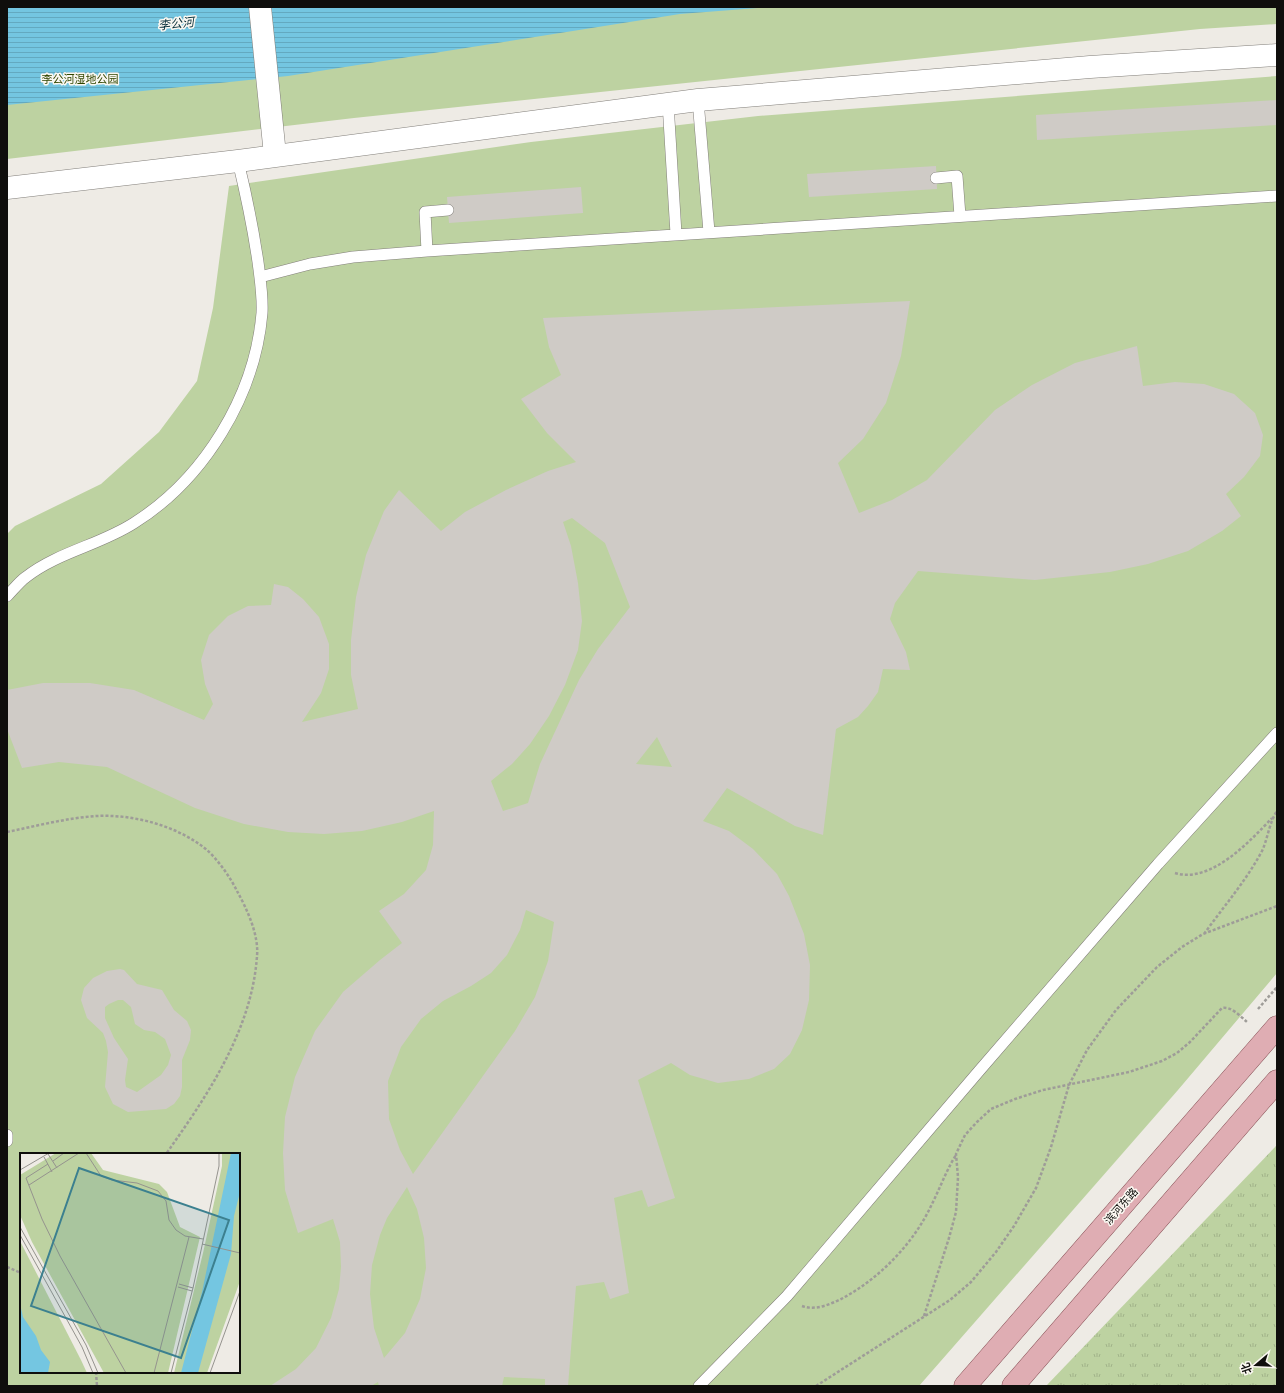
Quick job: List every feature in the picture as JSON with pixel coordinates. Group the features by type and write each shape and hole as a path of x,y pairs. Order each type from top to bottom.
{"main road":[{"name":"滨河东路","path":"965,1386 1277,1027"},
{"path":"1013,1386 1277,1081"}],"street":[{"path":"260,7 275,155"},
{"path":"7,188 238,161 668,103 1082,67 1277,55"}],"lane":[{"path":"698,100 709,232"},
{"path":"668,103 676,234"},
{"path":"7,596 26,577 55,560 112,536 135,523 173,493 208,454 237,407 253,357 262,313 260,277 246,191 238,161"},
{"path":"936,178 957,176 960,216"},
{"path":"260,277 332,260 427,251 1277,196"},
{"path":"427,251 425,212 448,210"},
{"path":"699,1386 787,1296 1158,864 1277,733"},
{"path":"7,1135 7,1141"}],"path":[{"path":"1203,934 1250,872 1262,850 1273,818 1277,811"},
{"path":"7,832 97,816 138,819 179,832 207,850 229,876 251,916 258,955 253,985 240,1026 227,1058 199,1106 167,1153"},
{"path":"1158,864 1176,874 1191,874 1208,870 1225,861 1247,844 1273,818"},
{"path":"816,1386 950,1300 971,1282 996,1252 1014,1226 1036,1188 1051,1147 1069,1085 1087,1050 1116,1010 1157,967 1182,947 1203,934 1277,906"},
{"path":"787,1296 798,1305 808,1308 824,1306 860,1288 885,1268 904,1247 932,1205 944,1174 965,1135 991,1109 1029,1095 1129,1072 1177,1053 1222,1008 1226,1007 1230,1009 1247,1022"},
{"path":"924,1317 956,1212 958,1177 956,1154"},
{"path":"7,1267 20,1273"},
{"path":"96,1373 97,1386"}],"green space":[{"name":"李公河湿地公园","path":"7,7 1277,7 1277,24 1200,29 354,118 7,159"},
{"path":"1277,76 1277,973 1178,1090 919,1386 7,1386 7,534 15,526 101,484 159,432 197,381 213,308 229,186 531,142 758,116"},
{"path":"1277,1145 1277,1386 1046,1386"}],"water":[{"name":"李公河","path":"7,7 772,7 680,14 288,76 7,105"}],"building":[{"path":"1277,100 1277,125 1037,140 1036,115"},
{"path":"936,166 937,189 809,197 807,174"},
{"path":"581,187 583,213 449,223 447,197"},
{"path":"910,301 901,356 886,403 863,439 838,463 859,513 892,500 927,480 995,410 1032,385 1075,363 1137,346 1143,386 1175,382 1204,384 1234,394 1255,413 1263,435 1260,456 1244,477 1226,494 1241,516 1222,531 1188,551 1148,564 1110,572 1035,580 918,571 895,603 890,619 906,652 910,670 883,669 878,692 868,706 858,717 836,729 823,835 795,826 727,788 703,821 729,831 753,849 777,874 789,896 804,934 810,965 809,1000 802,1030 790,1054 774,1069 749,1079 718,1083 690,1075 671,1063 638,1080 675,1198 648,1207 642,1190 614,1198 629,1293 610,1299 604,1282 576,1286 568,1386 545,1386 545,1379 504,1377 502,1386 379,1386 378,1382 371,1386 270,1386 296,1369 316,1348 331,1318 339,1289 341,1267 340,1242 333,1219 298,1233 285,1190 283,1153 285,1117 295,1077 315,1031 343,992 402,943 379,911 404,894 426,870 433,845 434,811 402,822 362,831 324,834 288,832 244,824 195,808 107,767 59,762 22,768 7,729 7,690 43,683 90,683 134,690 204,720 213,704 205,684 201,660 209,635 228,616 248,606 271,605 274,584 288,587 303,599 319,617 329,644 329,669 321,693 302,722 358,709 351,675 351,640 356,597 366,555 384,511 399,490 441,531 465,512 506,490 548,471 576,462 547,433 521,399 561,375 549,347 543,318","holes":["572,518 605,543 630,607 598,649 579,680 540,764 528,803 503,811 491,781 512,764 530,744 549,716 565,685 578,650 582,621 578,583 571,546 563,522","657,737 672,767 636,764","526,910 554,922 548,961 535,997 515,1031 413,1174 400,1150 389,1119 388,1081 401,1047 421,1019 443,1001 491,973 507,955 520,930","407,1187 417,1209 424,1238 426,1268 420,1299 405,1333 384,1358 374,1328 370,1294 372,1265 380,1235 387,1218"]},
{"path":"120,969 124,970 137,984 162,990 174,1010 187,1021 191,1030 190,1040 182,1060 182,1087 180,1096 174,1104 166,1109 128,1112 113,1104 105,1087 108,1052 106,1041 103,1033 87,1018 81,1000 84,988 93,978 107,971","holes":["118,1000 123,1000 131,1007 135,1024 144,1030 155,1032 165,1039 171,1055 168,1065 161,1075 137,1092 126,1087 125,1080 128,1059 114,1038 105,1018 105,1007"]}]}
